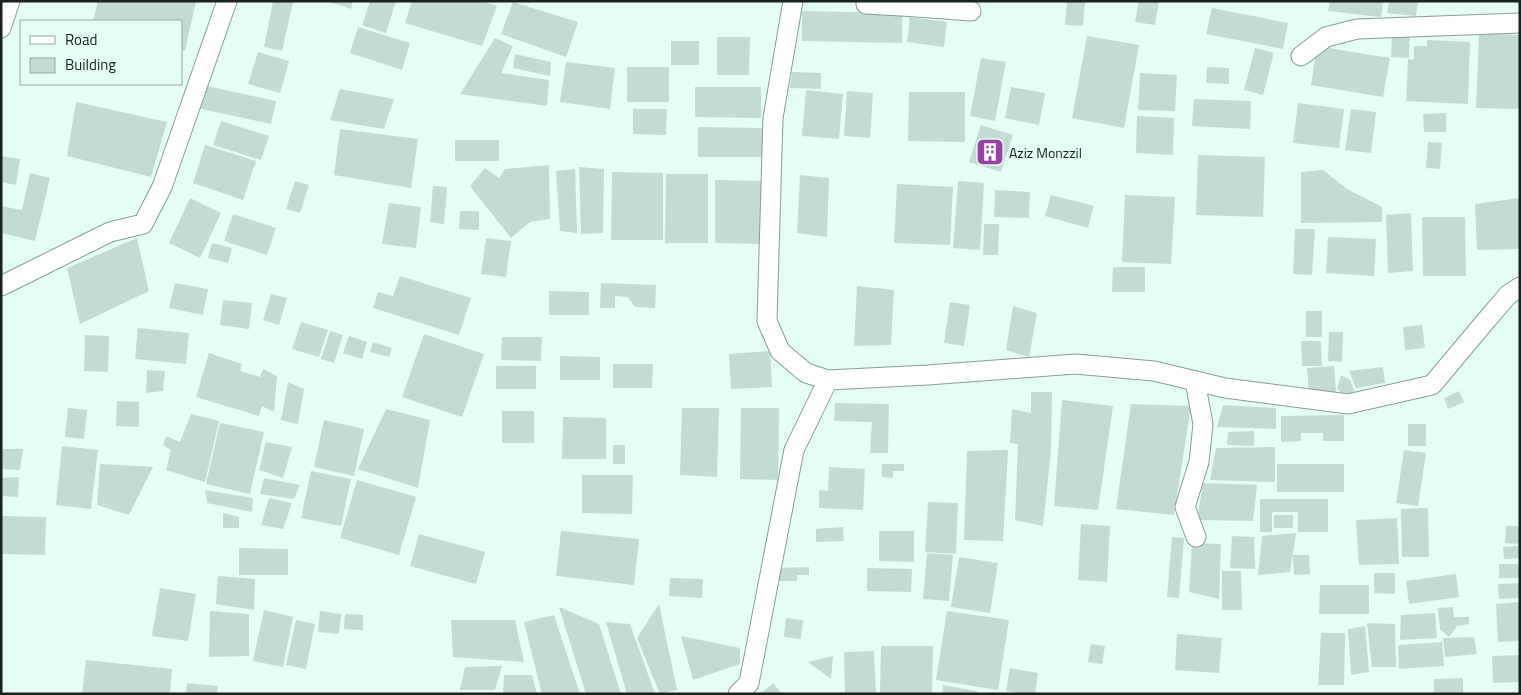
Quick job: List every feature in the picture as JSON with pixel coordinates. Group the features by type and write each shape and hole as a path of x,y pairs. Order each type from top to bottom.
{"street":[{"path":"1,28 10,1"},
{"path":"1,286 110,232 143,224 162,187 227,1"},
{"path":"793,1 773,118 767,321 780,351 806,372 828,380 1075,364 1154,371 1226,388 1348,404 1432,385 1508,295 1520,287"},
{"path":"866,4 919,4 971,11"},
{"path":"1301,56 1326,37 1357,29 1520,23"},
{"path":"738,694 749,683 794,450 828,380"},
{"path":"1195,381 1204,424 1199,462 1185,507 1196,537"}],"building":[{"path":"98,1 196,2 185,51 182,50 182,20 93,20"},
{"path":"273,1 293,2 282,51 264,47"},
{"path":"327,1 353,1 351,9"},
{"path":"370,1 396,1 386,33 362,25"},
{"path":"412,1 482,1 497,6 482,46 405,23"},
{"path":"1067,1 1085,1 1083,26 1065,25"},
{"path":"1139,1 1159,1 1155,25 1135,22"},
{"path":"1330,1 1383,1 1381,17 1328,11"},
{"path":"1389,1 1418,1 1416,16 1387,13"},
{"path":"513,2 578,22 566,57 501,34"},
{"path":"1212,8 1288,23 1283,49 1206,34"},
{"path":"802,11 902,13 902,43 802,41"},
{"path":"910,17 947,22 944,47 907,42"},
{"path":"358,27 410,43 402,70 350,53"},
{"path":"1392,32 1410,32 1409,58 1391,57"},
{"path":"1479,33 1520,35 1520,109 1476,108"},
{"path":"1087,36 1139,45 1124,128 1072,118"},
{"path":"717,37 750,37 749,75 717,75"},
{"path":"495,38 513,46 501,73 549,80 547,106 460,94"},
{"path":"1427,40 1470,42 1468,104 1406,101 1408,59 1414,60 1414,46 1427,46"},
{"path":"671,41 699,41 699,65 671,65"},
{"path":"1317,46 1390,58 1383,97 1311,85"},
{"path":"1255,48 1274,53 1263,95 1244,90"},
{"path":"258,52 289,61 280,93 248,84"},
{"path":"515,54 551,62 550,76 513,68"},
{"path":"981,58 1006,62 995,121 970,116"},
{"path":"566,62 615,68 610,109 560,102"},
{"path":"627,67 669,67 669,102 627,102"},
{"path":"1207,67 1229,68 1229,84 1206,83"},
{"path":"792,72 821,73 821,89 790,88"},
{"path":"1140,73 1177,75 1175,111 1138,110"},
{"path":"202,85 276,101 271,124 197,108"},
{"path":"695,87 761,87 761,118 695,117"},
{"path":"1011,87 1045,93 1039,125 1005,118"},
{"path":"340,89 394,99 384,129 330,120"},
{"path":"806,90 843,94 839,139 802,136"},
{"path":"847,91 873,93 870,138 844,136"},
{"path":"909,92 965,92 965,142 908,141"},
{"path":"1194,99 1251,101 1250,129 1192,126"},
{"path":"76,102 167,122 151,177 67,156"},
{"path":"1298,103 1344,109 1339,148 1293,143"},
{"path":"633,109 667,109 666,135 633,134"},
{"path":"1351,109 1376,112 1371,153 1345,150"},
{"path":"1446,113 1446,132 1424,132 1423,114"},
{"path":"1137,116 1174,118 1173,155 1136,153"},
{"path":"221,121 269,136 261,160 213,145"},
{"name":"Aziz Monzzil","path":"981,125 1013,135 1001,172 969,162"},
{"path":"698,127 765,128 765,157 698,157"},
{"path":"340,129 418,139 411,188 334,175"},
{"path":"455,140 499,140 499,161 455,161"},
{"path":"1428,142 1442,143 1440,169 1426,168"},
{"path":"205,145 256,161 243,200 193,183"},
{"path":"1198,155 1265,157 1263,217 1196,215"},
{"path":"1,156 20,159 16,185 1,182"},
{"path":"549,165 550,219 530,222 511,238 470,186 485,168 499,178 505,169"},
{"path":"579,167 604,169 603,233 581,234"},
{"path":"575,169 577,233 560,231 556,171"},
{"path":"1323,170 1347,189 1382,207 1382,222 1301,223 1301,172"},
{"path":"612,172 663,173 663,240 611,240"},
{"path":"30,173 50,178 35,241 1,233 1,206 22,210"},
{"path":"666,174 708,174 708,243 665,243"},
{"path":"800,175 829,178 827,237 797,233"},
{"path":"715,180 766,181 765,244 715,243"},
{"path":"295,181 309,185 300,213 286,209"},
{"path":"958,181 984,183 980,250 953,248"},
{"path":"897,184 953,187 950,245 894,243"},
{"path":"433,186 447,187 444,224 430,222"},
{"path":"995,190 1030,192 1029,218 994,217"},
{"path":"1051,195 1094,206 1088,228 1045,216"},
{"path":"1125,195 1175,197 1171,264 1122,262"},
{"path":"190,198 221,213 200,258 169,243"},
{"path":"1520,198 1520,249 1477,250 1475,204"},
{"path":"389,203 421,207 416,248 382,244"},
{"path":"460,211 479,211 479,230 459,229"},
{"path":"1411,213 1413,271 1388,273 1386,215"},
{"path":"233,214 276,228 267,255 224,241"},
{"path":"1422,217 1465,217 1466,276 1423,276"},
{"path":"984,224 999,224 998,255 983,255"},
{"path":"1295,229 1315,229 1312,275 1293,274"},
{"path":"1328,237 1376,239 1374,276 1326,273"},
{"path":"137,238 149,291 80,324 67,268"},
{"path":"486,238 511,241 506,277 481,274"},
{"path":"212,243 232,248 228,263 208,258"},
{"path":"1113,267 1145,267 1145,292 1112,292"},
{"path":"400,276 471,298 459,335 373,308 378,292 393,296"},
{"path":"175,283 208,289 203,315 169,308"},
{"path":"601,283 656,285 655,308 635,307 628,297 615,296 615,308 600,308"},
{"path":"857,286 894,290 891,345 854,346"},
{"path":"549,291 589,292 589,315 549,315"},
{"path":"271,294 287,298 279,325 263,320"},
{"path":"223,300 252,303 249,329 220,325"},
{"path":"950,302 970,305 964,346 944,343"},
{"path":"1013,306 1037,313 1029,357 1006,350"},
{"path":"1306,311 1322,311 1322,337 1306,337"},
{"path":"301,322 328,330 319,357 292,349"},
{"path":"1422,325 1425,348 1405,350 1403,327"},
{"path":"138,328 189,333 186,364 135,359"},
{"path":"330,331 343,335 334,363 321,359"},
{"path":"1329,332 1343,332 1342,362 1328,361"},
{"path":"424,334 484,354 462,417 402,397"},
{"path":"85,335 109,336 108,372 84,371"},
{"path":"349,336 367,342 362,359 343,353"},
{"path":"502,337 542,337 541,361 501,360"},
{"path":"1301,341 1321,341 1322,366 1302,366"},
{"path":"373,342 392,348 389,357 370,352"},
{"path":"770,351 772,387 731,389 729,354"},
{"path":"209,353 242,364 240,371 260,377 263,369 277,376 274,412 262,406 259,416 196,397"},
{"path":"560,356 600,357 600,380 560,380"},
{"path":"613,364 653,364 652,388 613,388"},
{"path":"496,366 536,366 536,389 496,389"},
{"path":"1334,366 1336,392 1309,394 1307,368"},
{"path":"1383,367 1385,383 1356,388 1349,371"},
{"path":"147,370 165,371 163,391 146,393"},
{"path":"1341,375 1350,380 1358,400 1346,402 1337,388"},
{"path":"288,382 304,389 298,424 281,420"},
{"path":"1459,391 1464,402 1448,409 1444,398"},
{"path":"1031,392 1052,392 1051,451 1043,526 1015,520 1018,444 1010,443 1012,409 1031,413"},
{"path":"1062,400 1113,406 1098,510 1054,506"},
{"path":"117,401 139,402 139,427 116,426"},
{"path":"835,403 889,404 888,453 870,453 872,422 834,421"},
{"path":"1131,404 1191,406 1174,515 1116,509"},
{"path":"1223,405 1276,408 1276,429 1217,427"},
{"path":"68,408 87,410 84,439 65,437"},
{"path":"682,408 719,408 717,477 680,475"},
{"path":"741,408 779,408 778,480 740,479"},
{"path":"386,409 430,420 418,488 358,469"},
{"path":"502,411 534,411 534,443 502,443"},
{"path":"191,414 219,421 205,482 166,470 171,450 163,445 166,436 180,442"},
{"path":"1344,415 1344,441 1323,441 1323,433 1301,433 1301,441 1281,442 1281,416"},
{"path":"563,417 606,418 606,459 562,459"},
{"path":"324,420 364,429 354,476 314,467"},
{"path":"220,423 264,432 250,494 206,484"},
{"path":"1408,424 1426,424 1426,446 1408,446"},
{"path":"1254,431 1254,446 1227,445 1228,432"},
{"path":"266,442 292,447 283,478 259,470"},
{"path":"613,445 625,445 625,464 613,464"},
{"path":"62,446 98,450 91,509 56,505"},
{"path":"1275,447 1275,482 1210,480 1216,448"},
{"path":"1,449 23,449 20,470 1,469"},
{"path":"1008,450 1003,541 964,540 967,451"},
{"path":"1404,450 1426,453 1418,506 1396,503"},
{"path":"100,464 153,467 129,515 97,505"},
{"path":"882,464 904,464 904,471 893,471 893,478 882,477"},
{"path":"1277,464 1344,464 1344,492 1277,492"},
{"path":"829,467 865,469 863,510 819,508 819,490 828,491"},
{"path":"311,471 351,479 341,526 301,518"},
{"path":"582,475 633,475 632,514 582,513"},
{"path":"19,477 18,497 1,496 1,478"},
{"path":"264,478 300,485 294,499 260,494"},
{"path":"357,480 416,497 399,555 340,538"},
{"path":"1203,483 1257,485 1253,521 1197,520"},
{"path":"205,490 253,498 252,512 207,503"},
{"path":"269,498 292,503 283,529 261,525"},
{"path":"1260,499 1328,499 1328,532 1298,532 1298,512 1272,512 1272,532 1260,532"},
{"path":"928,502 958,503 956,554 925,552"},
{"path":"1428,508 1429,557 1402,557 1401,509"},
{"path":"223,513 239,517 239,528 223,528"},
{"path":"1274,515 1293,515 1293,528 1274,528"},
{"path":"1,516 46,517 45,555 1,554"},
{"path":"1397,518 1399,564 1359,565 1356,520"},
{"path":"1081,524 1110,526 1107,582 1078,580"},
{"path":"1506,526 1519,526 1519,544 1505,543"},
{"path":"843,527 844,541 816,542 816,529"},
{"path":"561,531 639,539 634,585 556,576"},
{"path":"879,531 914,531 914,562 879,561"},
{"path":"1296,533 1290,572 1258,575 1262,536"},
{"path":"419,534 485,552 476,584 410,566"},
{"path":"1232,536 1254,537 1255,569 1230,568"},
{"path":"1172,537 1184,538 1179,598 1167,597"},
{"path":"1192,543 1221,544 1219,599 1189,592"},
{"path":"1520,546 1520,558 1504,559 1503,547"},
{"path":"239,548 288,549 288,575 239,575"},
{"path":"927,553 953,555 949,601 923,599"},
{"path":"1293,555 1309,555 1310,574 1294,575"},
{"path":"959,557 998,563 990,613 951,607"},
{"path":"1499,564 1520,564 1520,578 1499,578"},
{"path":"809,567 809,575 797,575 797,581 778,581 778,568"},
{"path":"867,568 912,569 911,592 867,591"},
{"path":"1222,571 1241,571 1242,610 1222,610"},
{"path":"1374,573 1395,573 1395,594 1374,593"},
{"path":"1456,574 1459,597 1409,604 1406,581"},
{"path":"218,576 255,579 254,610 216,604"},
{"path":"670,578 703,579 702,598 669,596"},
{"path":"1520,583 1520,598 1499,599 1498,584"},
{"path":"1320,585 1369,585 1369,614 1319,614"},
{"path":"160,588 196,594 188,641 152,636"},
{"path":"1520,602 1520,641 1498,642 1496,604"},
{"path":"659,604 677,690 660,694 637,638"},
{"path":"559,607 599,624 621,694 586,694"},
{"path":"1453,607 1454,617 1469,617 1469,624 1457,626 1449,637 1440,629 1438,608"},
{"path":"264,610 293,617 283,667 253,661"},
{"path":"210,611 249,614 249,656 209,657"},
{"path":"320,611 341,614 339,634 318,632"},
{"path":"947,611 1009,620 998,690 936,680"},
{"path":"1435,613 1437,638 1400,640 1401,615"},
{"path":"345,614 363,615 363,630 344,629"},
{"path":"554,615 580,694 542,694 524,622"},
{"path":"786,618 803,620 801,639 784,637"},
{"path":"296,620 315,624 306,669 286,665"},
{"path":"451,620 515,620 524,662 453,657"},
{"path":"606,622 630,624 655,694 627,694"},
{"path":"1367,623 1395,624 1396,667 1372,667"},
{"path":"1365,626 1369,672 1351,675 1348,629"},
{"path":"1321,633 1345,633 1344,685 1318,685"},
{"path":"1177,634 1222,638 1219,673 1175,670"},
{"path":"681,636 740,648 740,664 693,680"},
{"path":"1474,637 1477,654 1445,657 1443,638"},
{"path":"1442,642 1444,666 1399,669 1398,645"},
{"path":"1091,644 1105,646 1102,664 1088,662"},
{"path":"881,646 933,646 932,694 880,694"},
{"path":"874,651 876,694 845,694 844,652"},
{"path":"1520,655 1520,682 1493,683 1492,656"},
{"path":"833,656 831,679 808,662"},
{"path":"86,660 172,669 170,694 82,694"},
{"path":"502,666 495,690 460,690 465,667"},
{"path":"1010,668 1038,673 1035,694 1006,691"},
{"path":"504,675 532,675 537,694 503,694"},
{"path":"1463,678 1463,694 1434,694 1434,679"},
{"path":"187,683 218,686 217,694 186,694"},
{"path":"773,683 782,694 761,694"},
{"path":"943,685 977,691 977,694 942,694"}],"place":[{"name":"Aziz Monzzil","path":"990,152"}]}
